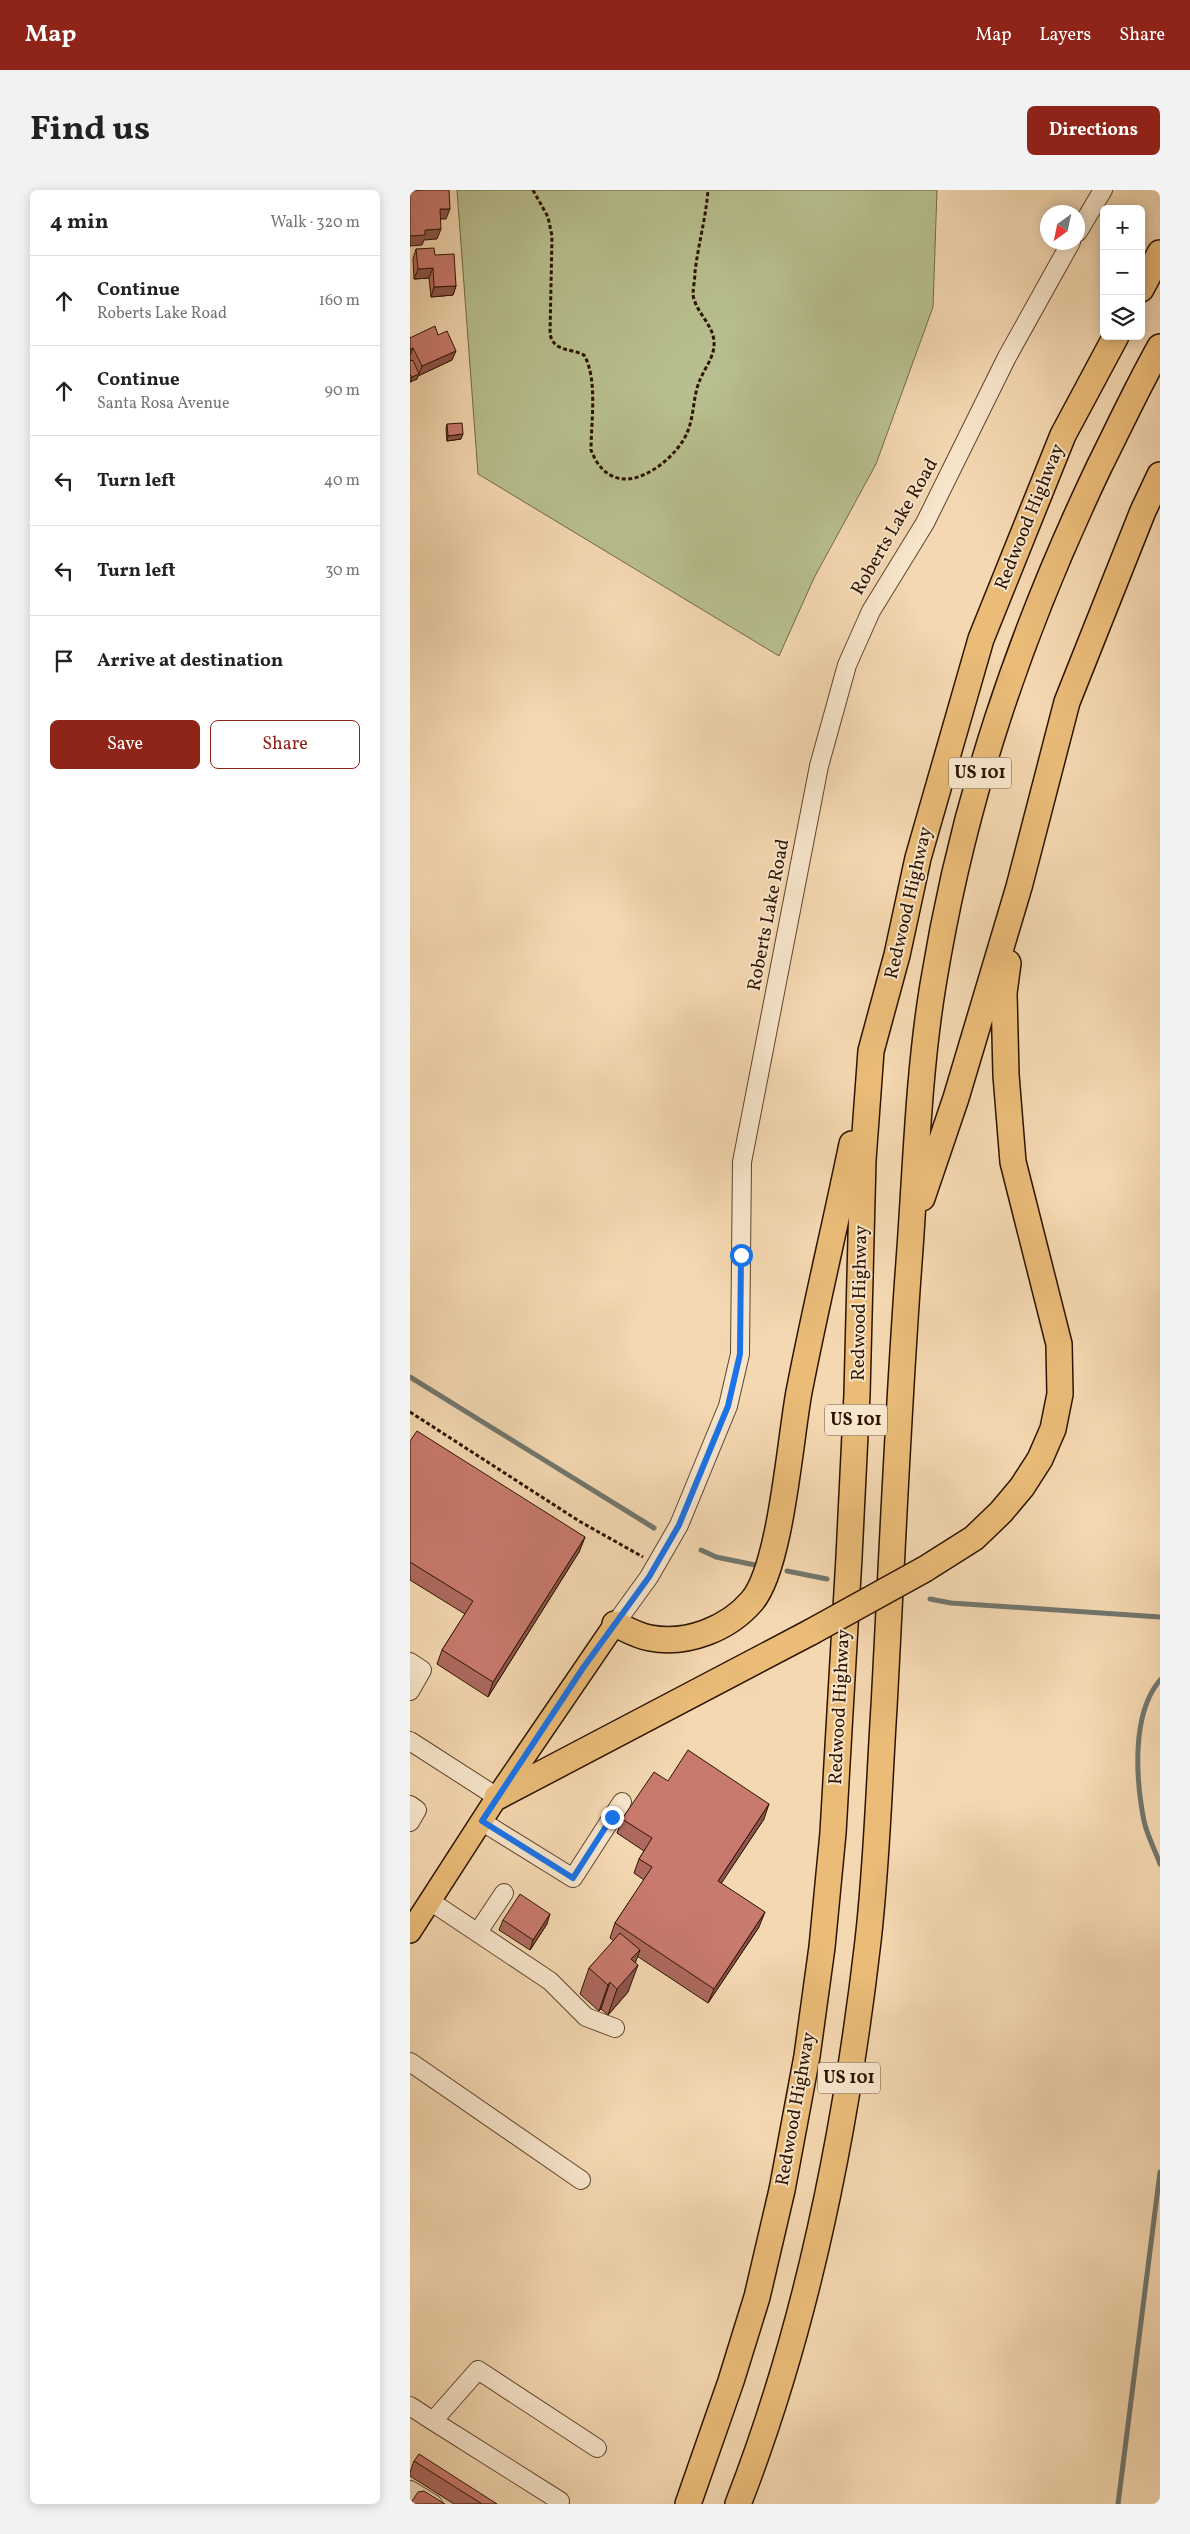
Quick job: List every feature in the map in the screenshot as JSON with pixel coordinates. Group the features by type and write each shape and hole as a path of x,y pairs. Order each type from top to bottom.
{"highway":[{"path":"1145,281 1160,253"},
{"name":"Redwood Highway","path":"688,2504 731,2382 757,2297 782,2190 807,2056 822,1947 833,1834 854,1461 863,1160 871,1051 897,955 918,858 981,639 1063,434 1114,340"},
{"name":"Redwood Highway","path":"738,2504 752,2469 790,2347 836,2151 855,2042 869,1935 877,1828 911,1229 922,1066 932,988 960,848 999,708 1052,570 1108,449 1160,347"},
{"path":"911,1229 956,1098 1019,887 1067,702 1143,511 1160,475"},
{"path":"497,1797 811,1632 925,1569 974,1538 1001,1512 1022,1487 1040,1459 1053,1429 1060,1394 1059,1344 1013,1162 1006,1075 1004,993 1019,887"},
{"path":"615,1624 650,1638 682,1639 711,1631 735,1617 753,1600 766,1577 775,1538 800,1388 871,1051"}],"main road":[{"path":"411,1928 497,1797 615,1624"}],"street":[{"path":"1085,220 1103,190"},
{"name":"Roberts Lake Road","path":"615,1624 653,1570 679,1525 728,1406 740,1354 742,1162 819,766 847,665 871,612 925,524 1007,357 1067,250"},
{"path":"410,1662 422,1670 410,1691"},
{"path":"410,1741 497,1797"},
{"path":"482,1821 573,1878 622,1802"},
{"path":"410,1805 417,1810 410,1822"},
{"path":"478,1932 504,1893"},
{"path":"430,1900 550,1981 586,2017 598,2024 615,2028"},
{"path":"410,2062 581,2180"},
{"path":"433,2421 478,2370 597,2448"},
{"path":"410,2406 560,2502"},
{"path":"411,2492 433,2504"}],"path":[{"path":"533,190 548,217 552,236 550,334 552,342 558,348 584,355 589,364 592,378 591,450 603,471 614,478 624,479 636,478 649,472 662,462 687,434 694,397 712,354 714,344 712,331 693,295 699,240 708,190"},
{"path":"410,1412 653,1570"}],"green space":[{"path":"457,190 937,190 933,307 876,464 814,578 779,656 478,474"}],"building":[{"path":"449,190 450,209 440,209 441,229 425,230 425,235 410,236 410,191"},
{"path":"434,248 435,255 454,254 456,286 434,287 433,268 418,269 416,249"},
{"path":"435,326 438,335 447,331 456,351 422,366 413,348 410,349 410,338"},
{"path":"413,360 419,374 412,377 410,374 410,361"},
{"path":"462,423 463,434 448,436 447,424"},
{"path":"417,1431 585,1537 493,1682 442,1650 473,1601 410,1562 410,1441"},
{"path":"688,1750 769,1804 718,1881 765,1912 714,1989 615,1923 652,1867 639,1859 652,1838 622,1819 654,1772 668,1781"},
{"path":"520,1894 550,1914 533,1940 503,1920"},
{"path":"620,1933 640,1950 631,1959 638,1965 617,1989 610,1982 608,1985 589,1968"},
{"path":"419,2454 497,2504 482,2504 414,2461"},
{"path":"424,2491 445,2504 410,2504 418,2492"}],"waterway":[{"path":"410,1377 654,1528"},
{"path":"701,1550 716,1557 755,1565"},
{"path":"787,1571 827,1579"},
{"path":"930,1599 951,1603 1160,1617"},
{"path":"1160,1680 1151,1694 1144,1711 1138,1748 1139,1786 1144,1821 1160,1864"},
{"path":"1118,2504 1160,2172"}],"route":[{"path":"612,1817 573,1878 482,1821 583,1668 649,1577 679,1525 702,1474 728,1406 740,1354 741,1255"}]}
